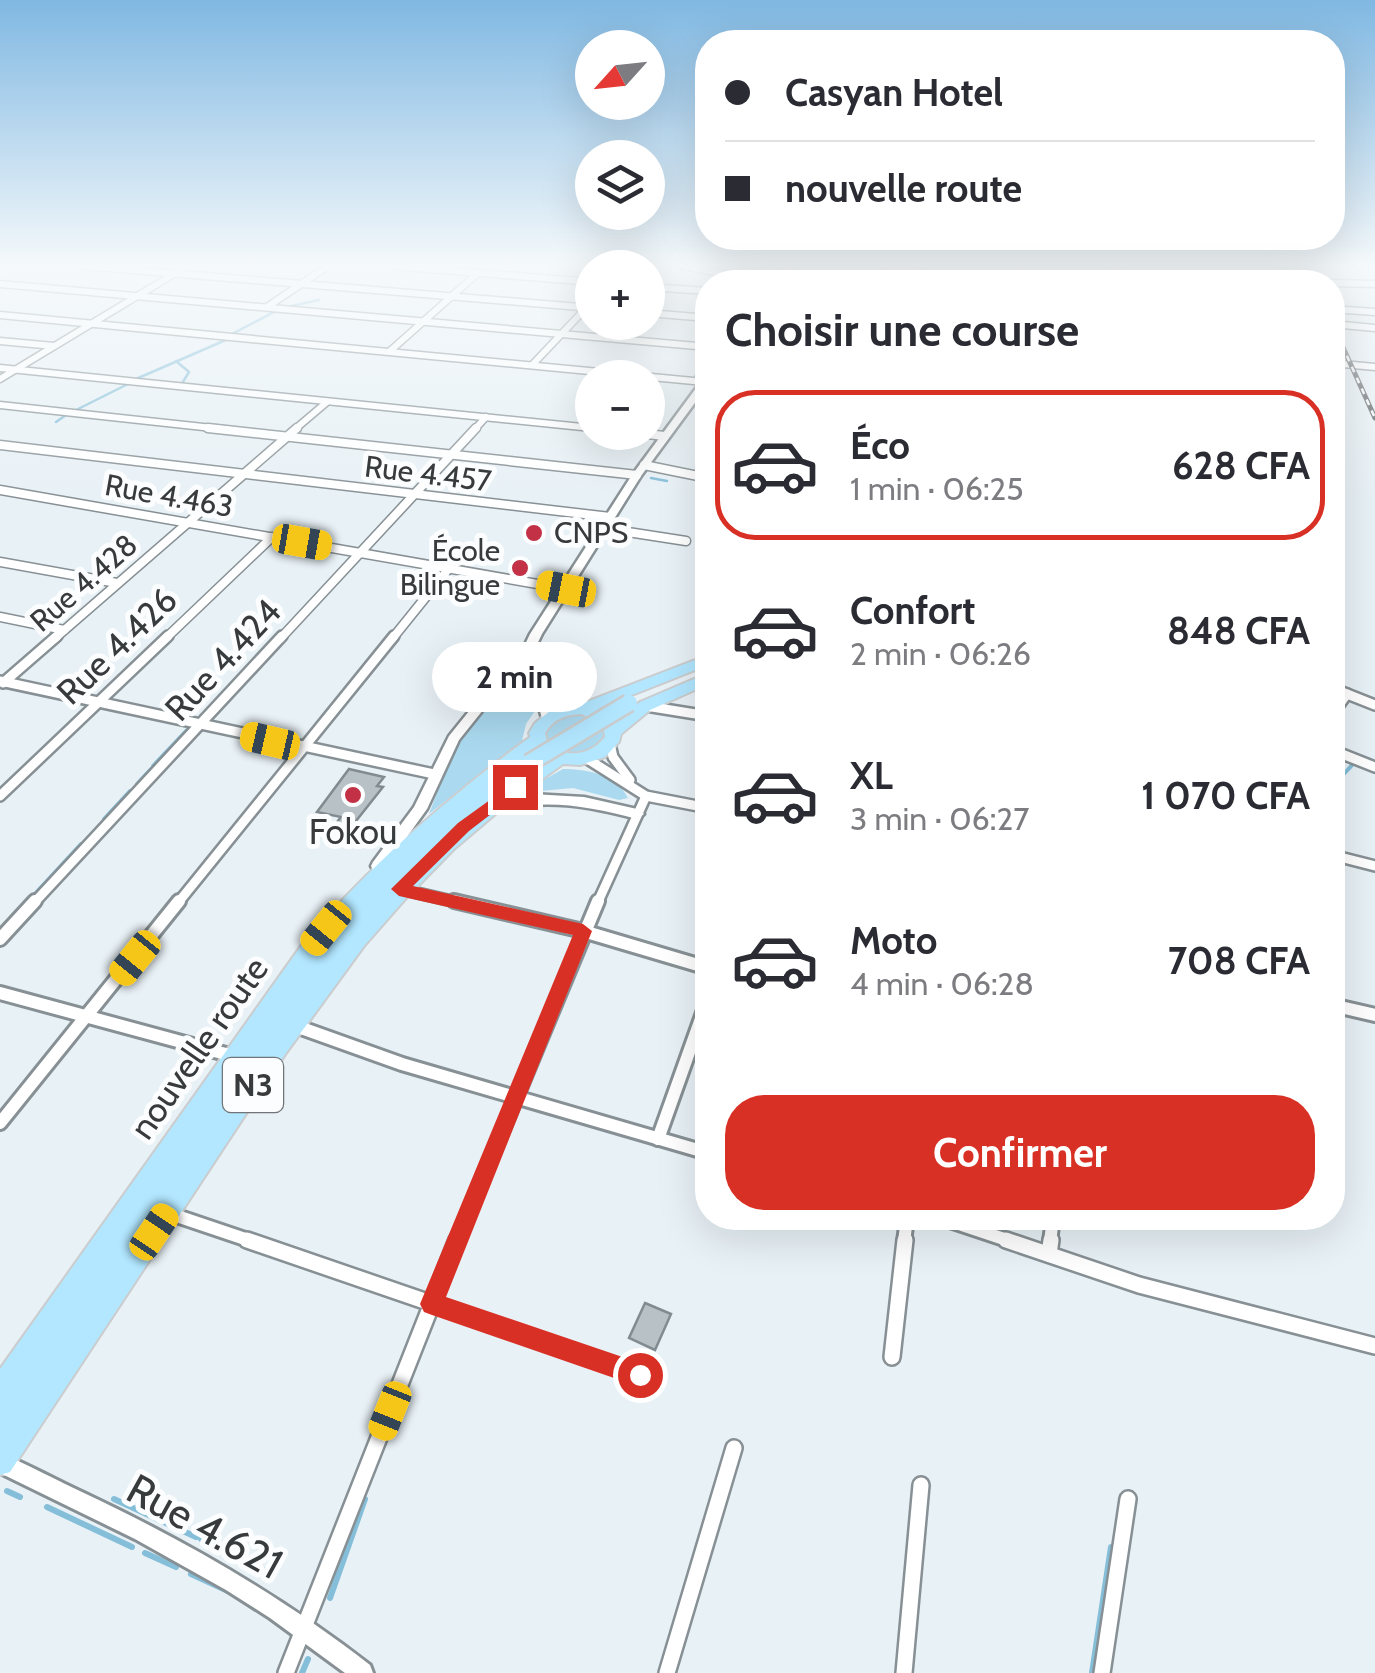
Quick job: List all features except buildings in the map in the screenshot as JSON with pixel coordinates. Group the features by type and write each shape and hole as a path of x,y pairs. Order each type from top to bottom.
{"highway":[{"path":"695,663 546,719 537,732 537,740 549,754 586,758 612,738 637,704 695,683"},
{"path":"0,1427 328,950 425,844 529,762 695,675"},
{"path":"579,709 604,716 612,738"},
{"name":"nouvelle route","path":"0,1392 308,951 372,875 453,804 537,740"},
{"name":"nouvelle route","path":"0,1462 292,1025 399,889 486,810 560,758"}],"main road":[{"path":"665,435 695,395"},
{"path":"372,875 408,829 434,774 471,713 526,668 566,589 654,450"},
{"path":"526,668 579,709"},
{"path":"526,668 539,686 546,719"},
{"path":"486,810 512,801 552,798 598,803 638,814"}],"street":[{"path":"34,344 56,346"},
{"path":"0,379 59,344"},
{"path":"325,344 695,379"},
{"path":"390,350 397,344"},
{"path":"533,364 552,344"},
{"path":"1345,364 1375,367"},
{"path":"0,368 575,426"},
{"name":"Rue 4.428","path":"1,683 327,402"},
{"path":"0,405 695,476"},
{"name":"Rue 4.424","path":"0,939 486,417"},
{"name":"Rue 4.457","path":"0,445 610,517"},
{"name":"Rue 4.463","path":"0,490 566,589"},
{"path":"602,528 686,542"},
{"name":"Rue 4.426","path":"0,796 272,537"},
{"path":"0,562 117,583"},
{"path":"0,1122 450,567"},
{"path":"0,617 64,630"},
{"path":"1,683 434,774"},
{"path":"1345,697 1347,694 1375,704"},
{"path":"637,704 695,714"},
{"path":"612,738 613,756 646,796 695,805"},
{"path":"1345,755 1375,767"},
{"path":"586,758 634,785"},
{"path":"286,1673 515,1096 583,931 646,796"},
{"path":"1345,858 1375,866"},
{"path":"399,889 583,931 695,964"},
{"path":"0,994 234,1057"},
{"path":"1345,1008 1375,1014"},
{"path":"292,1025 330,1042 466,1085 695,1149"},
{"path":"658,1138 695,1035"},
{"path":"167,1212 640,1375"},
{"path":"892,1357 906,1230"},
{"path":"976,1230 1139,1285 1375,1346"},
{"path":"1049,1254 1052,1230"},
{"path":"666,1673 734,1448"},
{"name":"Rue 4.621","path":"0,1462 134,1527 306,1626 362,1673"},
{"path":"904,1673 921,1485"},
{"path":"1102,1673 1128,1499"}],"shaded area":[{"path":"513,677 527,681 537,708 526,724 522,741 429,814 452,758 473,722"},
{"path":"577,714 602,723 606,735 601,743 587,752 571,753 547,743 547,729 559,718"},
{"path":"563,769 600,775 617,784 628,798 619,800 573,788 520,793"}],"waterway":[{"path":"176,361 216,344"},
{"path":"136,379 176,361"},
{"path":"176,361 189,372 181,385"},
{"path":"72,412 128,384"},
{"path":"56,422 66,415"},
{"path":"651,478 667,481"},
{"path":"153,766 187,730"},
{"path":"1345,773 1355,762"},
{"path":"137,784 151,769"},
{"path":"104,819 130,791"},
{"path":"33,896 81,844"},
{"path":"7,1491 20,1497"},
{"path":"114,1499 196,1537"},
{"path":"330,1598 365,1499"},
{"path":"47,1507 132,1547"},
{"path":"201,1539 262,1569"},
{"path":"1092,1673 1111,1547"},
{"path":"145,1553 176,1567"},
{"path":"191,1574 228,1591"},
{"path":"302,1673 308,1659"}],"railway":[{"path":"1345,352 1375,418"}],"place":[{"name":"CNPS","path":"534,533"},
{"name":"École Bilingue","path":"520,568"},
{"name":"Fokou","path":"353,795"}],"route":[{"path":"515,787 464,827 399,889 583,931 432,1304 640,1375"}]}
